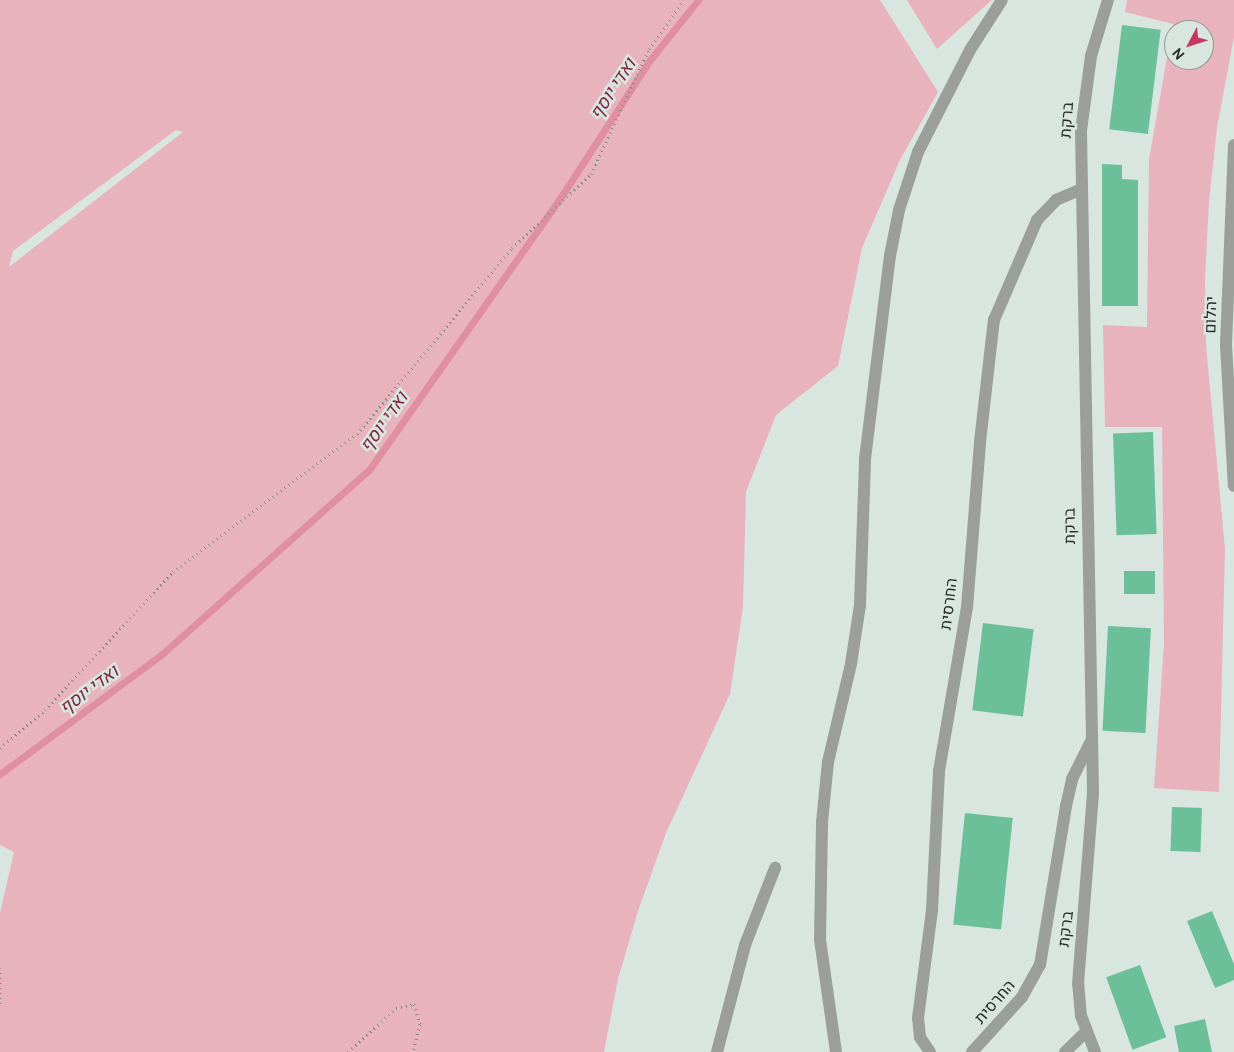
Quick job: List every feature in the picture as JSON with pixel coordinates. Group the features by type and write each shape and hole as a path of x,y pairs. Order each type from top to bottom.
{"street":[{"path":"836,1052 820,939 818,901 823,808 832,742 851,664 860,605 866,442 890,256 899,210 918,152 970,50 1002,0"},
{"name":"ברקת","path":"1095,1052 1086,1032 1079,1000 1078,968 1091,847 1092,738 1082,188 1085,93 1108,0"},
{"name":"יהלום","path":"1234,144 1226,359 1234,486"},
{"name":"החרסית","path":"930,1052 920,1037 918,1018 932,910 939,771 967,608 980,442 994,320 1037,220 1056,200 1082,188"},
{"name":"החרסית","path":"972,1052 1022,997 1040,965 1072,779 1092,738"},
{"path":"717,1052 745,946 775,868"},
{"path":"1065,1052 1086,1032"}],"path":[{"path":"0,748 45,710 173,572 357,434 512,248 591,174 649,49 684,0"},
{"path":"0,968 0,1004"},
{"path":"348,1052 396,1008 414,1004 420,1024 413,1052"}],"shaded area":[{"path":"0,0 880,0 938,92 900,160 862,248 838,366 776,415 746,492 743,607 730,694 666,833 638,911 618,979 604,1052 0,1052 0,913 14,852 0,845","holes":["176,130 183,132 9,267 13,251"]},
{"path":"907,0 992,0 937,49"},
{"path":"1127,0 1234,0 1234,37 1217,128 1209,201 1205,280 1206,345 1225,549 1219,792 1154,788 1164,643 1162,427 1105,427 1103,325 1147,327 1149,159 1165,70 1214,70 1214,20 1164,20 1164,22 1125,12"}],"building":[{"path":"1122,25 1161,30 1148,134 1109,129"},
{"path":"1102,164 1122,165 1122,179 1138,180 1138,306 1102,306"},
{"path":"1153,432 1157,534 1117,535 1113,433"},
{"path":"1124,571 1155,571 1155,594 1124,594"},
{"path":"983,623 1034,629 1023,717 972,710"},
{"path":"1108,626 1151,628 1145,733 1103,731"},
{"path":"1172,807 1202,808 1200,852 1170,851"},
{"path":"965,813 1013,818 1001,929 953,924"},
{"path":"1212,911 1234,964 1234,980 1215,988 1187,921"},
{"path":"1140,965 1166,1037 1133,1050 1106,977"},
{"path":"1205,1019 1212,1052 1179,1052 1174,1026"}],"waterway":[{"name":"ואדי יוסף","path":"0,774 161,655 369,470 559,200 650,60 698,0"}]}
